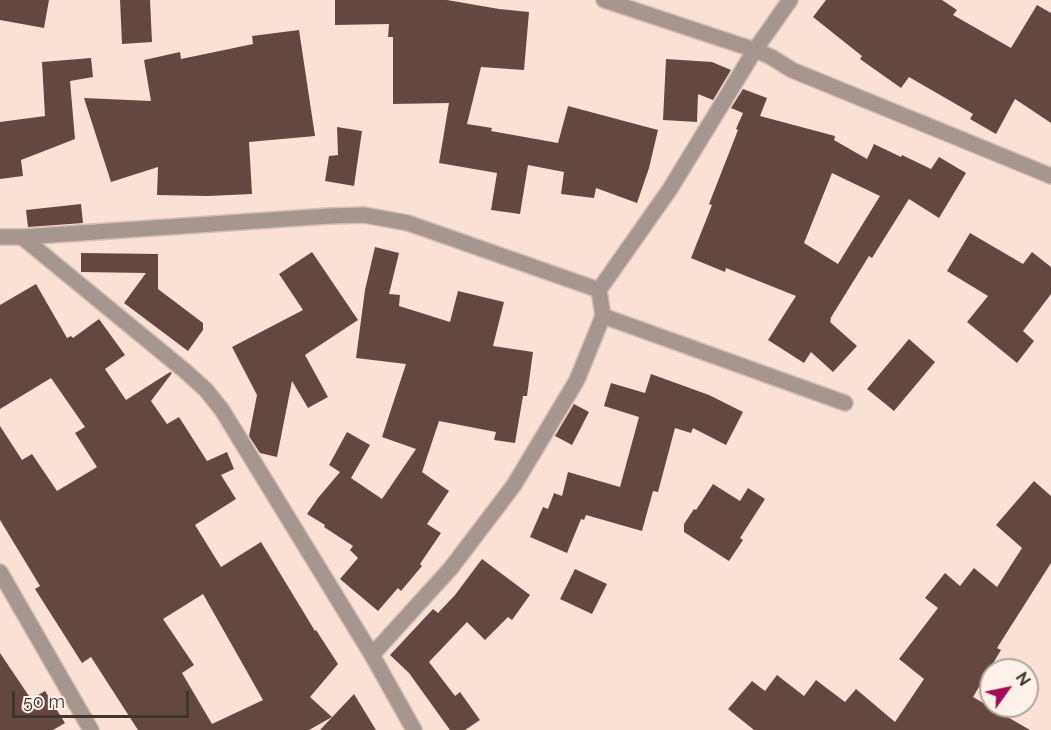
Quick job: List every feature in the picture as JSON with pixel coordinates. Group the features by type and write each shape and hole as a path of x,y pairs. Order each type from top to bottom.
{"street":[{"path":"604,0 755,50 792,70 1051,176"},
{"path":"372,655 451,568 514,485 577,380 603,316 599,290 670,189 755,50 790,0"},
{"path":"0,237 364,215 408,223 599,290"},
{"path":"22,237 156,346 211,396 222,410 372,655 414,730"},
{"path":"603,316 845,403"},
{"path":"0,572 91,730"}],"building":[{"path":"0,0 49,0 44,28 0,20"},
{"path":"120,0 150,0 152,42 122,44"},
{"path":"335,0 447,0 529,12 524,70 481,67 467,124 492,128 491,131 558,143 568,106 658,130 649,168 637,203 596,188 594,198 561,194 564,172 528,165 520,214 491,210 497,173 439,163 449,103 393,104 393,37 388,37 389,24 335,25"},
{"path":"826,0 942,0 957,10 953,15 1011,48 1037,5 1051,13 1051,123 1015,99 996,134 970,119 973,114 909,77 901,88 860,59 862,56 813,17"},
{"path":"299,30 315,136 249,142 252,194 157,195 158,167 111,182 84,98 151,101 144,60 180,52 181,59 253,44 252,36"},
{"path":"91,58 93,77 70,81 75,139 21,160 23,176 0,179 0,122 45,116 42,62"},
{"path":"666,59 712,62 731,70 713,100 698,94 697,122 663,120"},
{"path":"743,89 767,98 760,116 835,136 834,140 867,159 874,144 931,169 939,157 966,173 939,218 909,199 872,258 869,256 830,319 830,322 857,346 833,372 811,352 804,363 768,340 796,296 726,268 725,272 691,258 712,205 709,204 743,113 731,108","holes":["832,173 880,196 838,264 804,243"]},
{"path":"337,127 362,131 354,186 325,181 329,156 338,155"},
{"path":"81,204 83,223 28,227 26,210"},
{"path":"970,233 1023,264 1032,252 1051,267 1051,294 1023,331 1034,341 1017,363 967,322 988,296 947,271"},
{"path":"375,247 399,253 389,294 400,295 399,306 450,322 458,291 504,302 493,346 533,352 527,396 523,396 515,443 494,440 496,432 439,421 422,472 449,491 427,524 441,533 420,564 422,566 401,591 398,588 378,611 340,579 358,558 350,550 353,546 307,514 340,472 329,465 347,432 370,445 351,478 382,499 416,449 382,437 406,364 356,358 365,290"},
{"path":"312,252 358,320 305,355 328,397 308,408 292,381 277,457 260,453 249,436 257,395 232,347 303,310 279,274"},
{"path":"81,253 158,254 158,289 203,323 203,330 188,351 124,303 146,273 81,272"},
{"path":"36,284 67,338 71,336 73,338 99,319 125,355 105,369 126,400 170,372 172,373 151,401 167,424 179,417 207,461 227,452 234,469 221,475 236,499 195,525 221,567 261,542 315,631 338,664 310,697 332,717 309,730 138,730 91,657 82,663 35,589 40,586 0,520 0,426 22,460 32,454 57,491 97,467 75,433 85,427 51,378 0,409 0,305","holes":["203,594 263,700 212,724 182,673 194,665 163,619"]},
{"path":"909,339 935,362 894,411 867,389"},
{"path":"651,374 709,395 743,412 726,445 693,428 691,433 675,428 658,492 653,491 642,531 586,515 584,520 581,519 567,553 530,537 543,507 548,509 554,493 562,496 568,472 620,487 639,417 604,406 611,383 645,393"},
{"path":"574,404 589,412 572,445 555,436"},
{"path":"1034,481 1051,496 1051,563 997,648 1001,650 996,658 979,658 979,687 973,697 979,700 979,718 1009,718 1030,730 754,730 728,709 752,681 765,691 777,675 804,696 816,680 845,702 856,689 895,722 924,679 899,659 938,608 925,598 945,573 960,586 974,568 997,587 1022,548 996,525"},
{"path":"713,484 740,501 748,488 765,499 740,538 743,540 729,561 684,532 684,524"},
{"path":"482,559 530,595 512,620 508,617 485,640 467,622 429,662 455,696 460,692 480,720 465,730 450,730 409,673 390,655 433,609 438,613 455,595"},
{"path":"575,569 607,584 592,614 560,599"},
{"path":"0,653 31,699 45,691 65,723 53,730 0,730"},
{"path":"354,694 376,730 320,730"}]}
